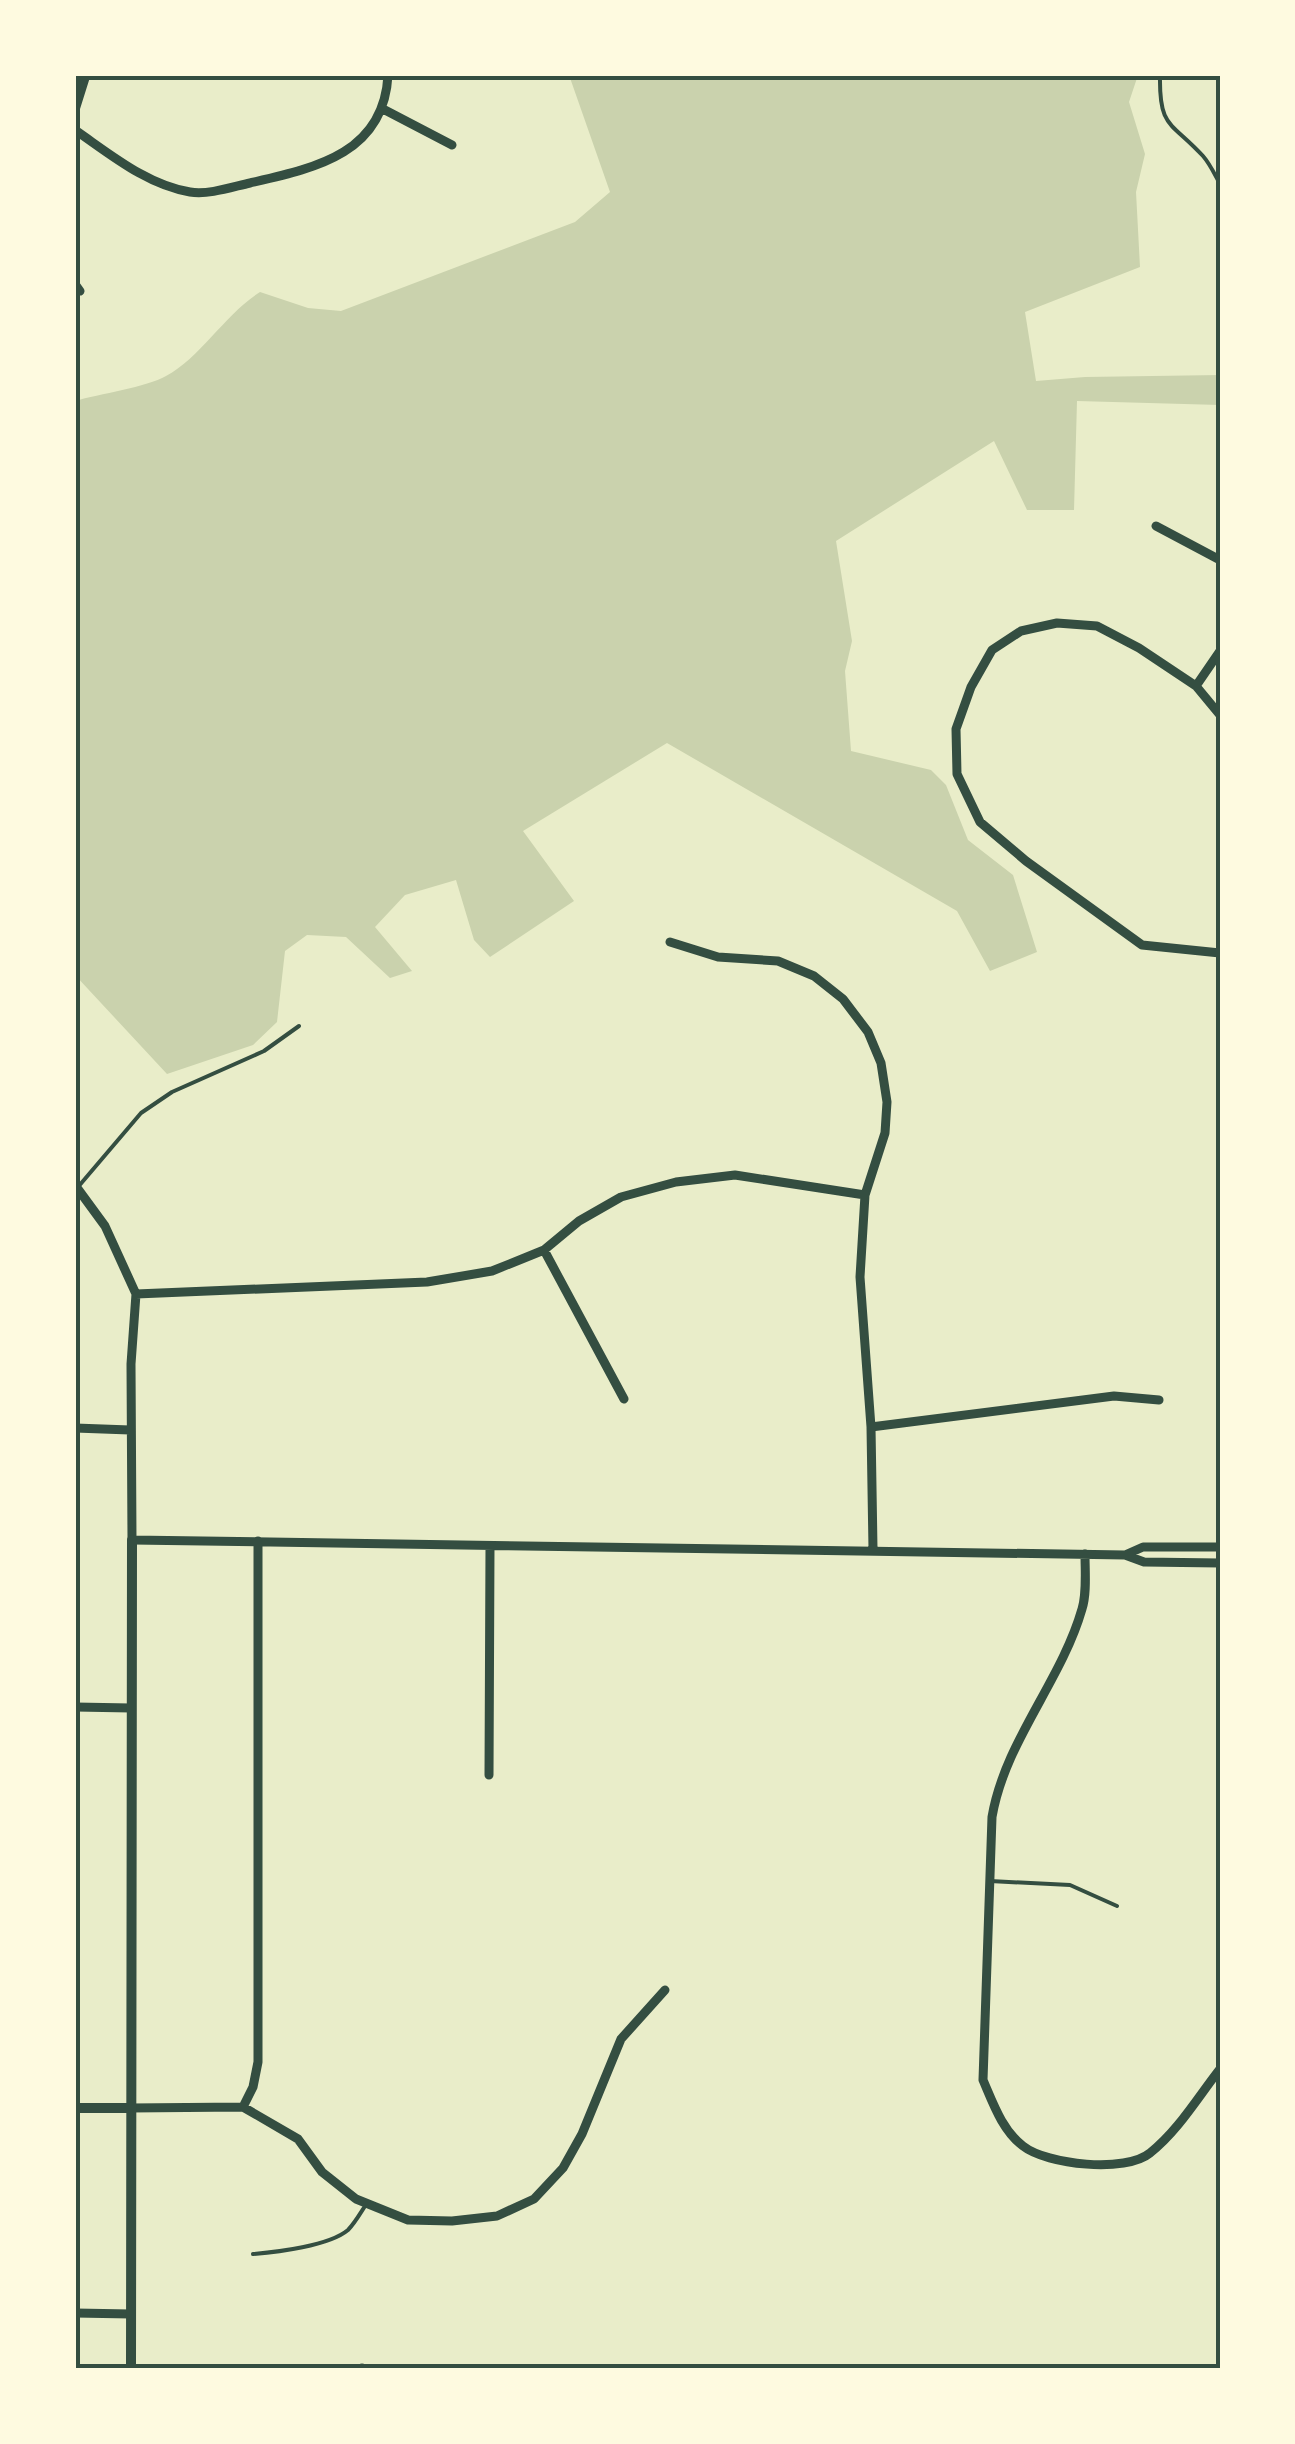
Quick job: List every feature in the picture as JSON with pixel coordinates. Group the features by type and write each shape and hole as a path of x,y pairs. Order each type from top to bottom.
{"street":[{"path":"75,110 86,75"},
{"path":"75,130 162,184 193,193 333,161 359,141 383,109 388,75"},
{"path":"383,109 452,146"},
{"path":"1156,526 1220,560"},
{"path":"1220,715 1196,686 1140,648 1096,626 1057,622 1021,631 992,650 971,687 956,729 956,774 980,822 1026,861 1142,945 1220,953"},
{"path":"1196,686 1220,651"},
{"path":"670,942 718,957 778,961 814,976 843,998 868,1032 881,1063 888,1102 885,1133 864,1195 860,1277 871,1427 873,1550"},
{"path":"136,1294 428,1282 492,1271 544,1250 578,1222 621,1198 676,1182 735,1176 864,1195"},
{"path":"76,1186 105,1226 136,1294 130,1364 131,2369"},
{"path":"544,1250 624,1398"},
{"path":"871,1427 1114,1396 1159,1400"},
{"path":"75,1428 130,1430"},
{"path":"132,1540 1086,1554 1125,1555 1144,1562 1220,1564"},
{"path":"242,2107 253,2087 258,2062 258,1541"},
{"path":"489,1775 490,1546"},
{"path":"1125,1555 1144,1547 1220,1547"},
{"path":"1086,1554 1084,1606 998,1785 992,1817 983,2080 1000,2119 1024,2147 1061,2161 1101,2165 1147,2156 1220,2070"},
{"path":"75,1707 130,1708"},
{"path":"75,2108 242,2107 298,2138 322,2172 367,2204 408,2220 497,2216 534,2199 563,2168 582,2134 621,2038 665,1990"},
{"path":"75,2313 131,2314"}],"lane":[{"path":"1160,75 1164,117 1204,157 1220,184"},
{"path":"76,1186 141,1112 172,1092 264,1051 299,1026"},
{"path":"990,1881 1070,1885 1116,1906"},
{"path":"253,2254 284,2252 337,2236 348,2230 367,2204"}],"green space":[{"path":"569,75 1138,75 1129,102 1145,154 1136,192 1140,267 1025,312 1036,381 1220,375 1220,405 1077,401 1074,510 1027,510 994,441 836,541 852,641 845,671 851,751 931,770 946,785 968,840 1013,875 1037,952 990,971 957,911 667,743 523,831 574,901 490,957 474,940 456,880 405,895 375,927 412,971 390,978 346,937 307,935 285,951 277,1022 253,1045 167,1074 75,975 75,401 166,376 191,358 260,292 308,308 341,311 575,222 610,192"}]}
